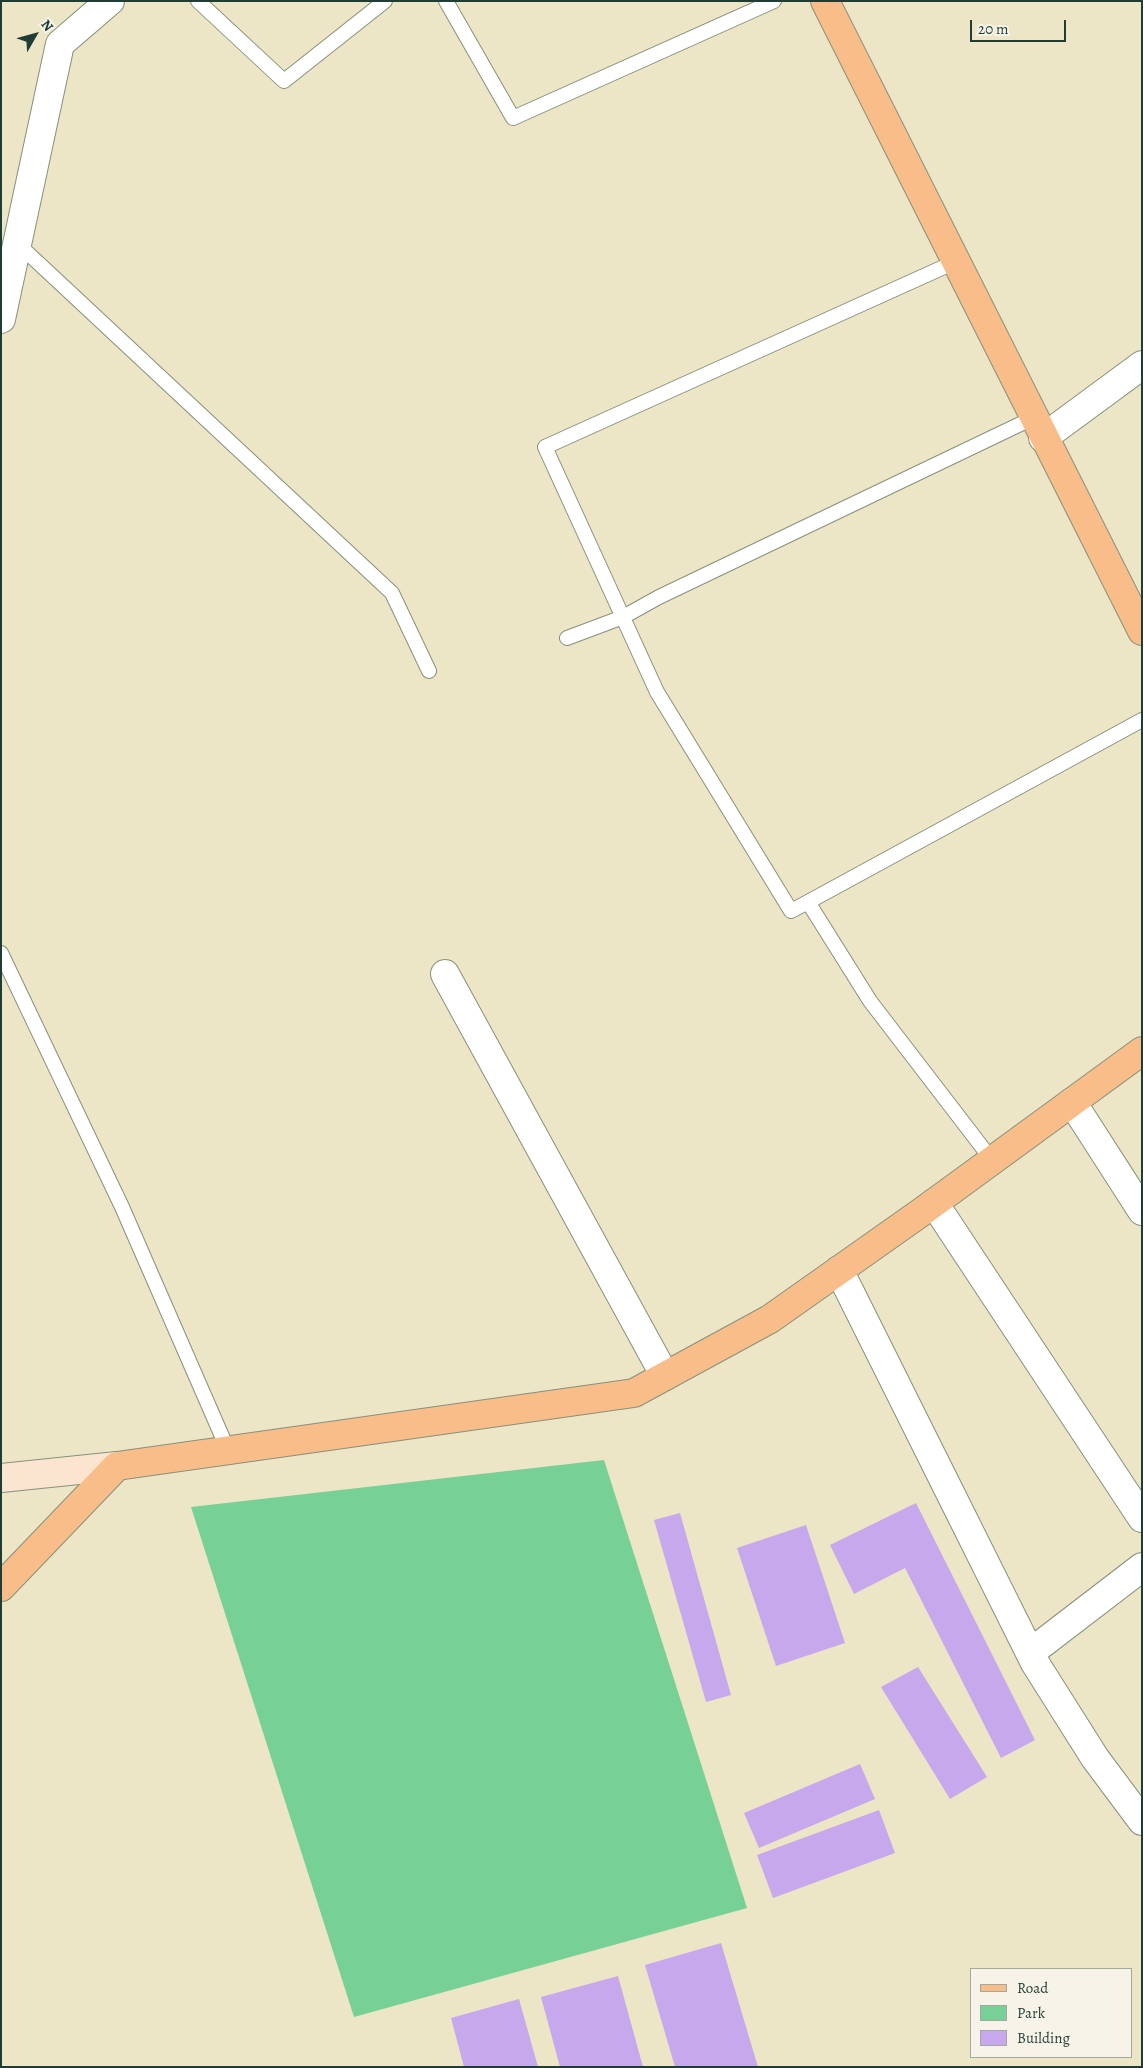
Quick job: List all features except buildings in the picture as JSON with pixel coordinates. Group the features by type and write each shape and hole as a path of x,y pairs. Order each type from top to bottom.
{"main road":[{"path":"825,1 1038,428 1142,631"},
{"path":"1,1478 117,1466 634,1393 770,1318 934,1203 1142,1051"},
{"path":"1,1587 117,1466"}],"street":[{"path":"1,318 60,44 110,1"},
{"path":"1038,428 1142,365"},
{"path":"445,974 665,1376"},
{"path":"1072,1102 1142,1211"},
{"path":"934,1203 1142,1518"},
{"path":"839,1270 1030,1653 1095,1758 1142,1821"},
{"path":"1030,1653 1142,1567"}],"lane":[{"path":"198,1 284,81 385,1"},
{"path":"446,1 513,118 774,1"},
{"path":"17,243 392,593 429,671"},
{"path":"955,262 545,447 657,692 791,911 1142,720"},
{"path":"567,638 622,617 668,593 1038,428"},
{"path":"808,902 870,1001 992,1160"},
{"path":"1,954 122,1207 228,1450"}],"green space":[{"path":"604,1460 747,1908 354,2017 191,1507"}]}
